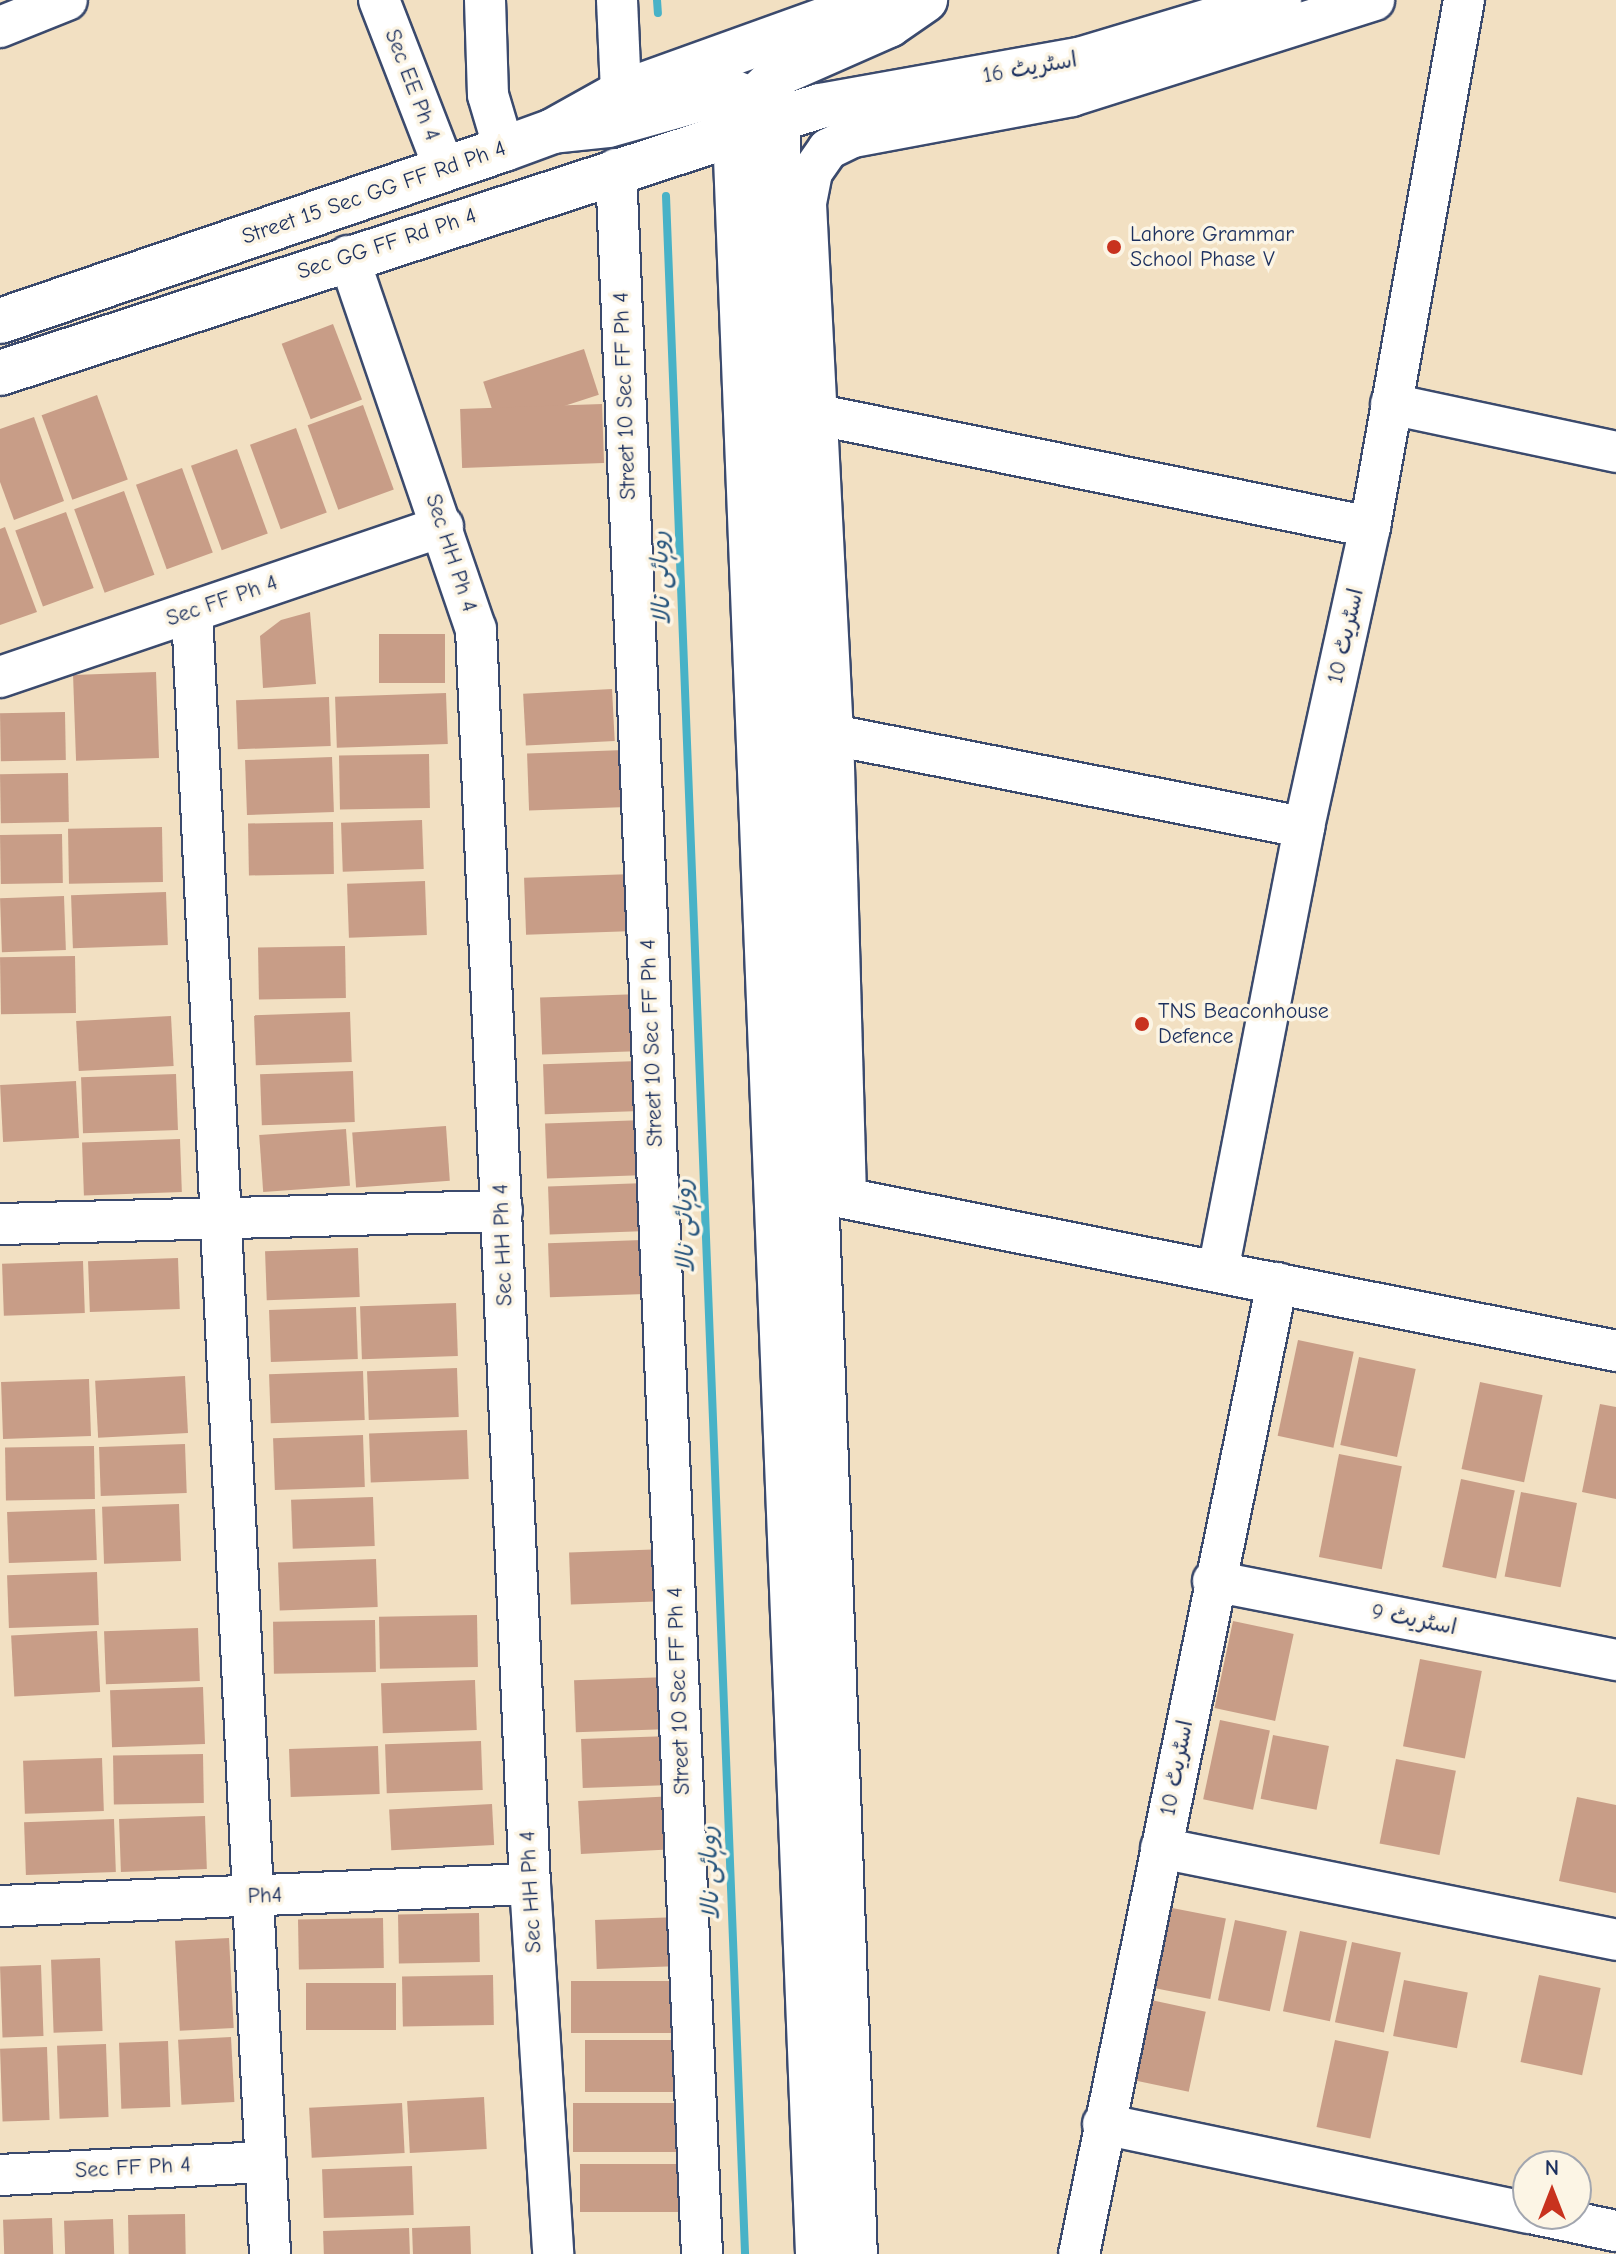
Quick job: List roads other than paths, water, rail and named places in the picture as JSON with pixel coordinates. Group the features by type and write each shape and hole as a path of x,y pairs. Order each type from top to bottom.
{"main road":[{"name":"Street 15 Sec GG FF Rd Ph 4","path":"0,321 504,149 553,131 621,93 879,0"},
{"path":"818,2254 754,118 793,65 847,46 925,0"},
{"name":"اسٹریٹ 16","path":"754,118 885,91 1079,60 1279,0"},
{"path":"553,131 608,125 730,91 754,118 818,817 855,2254"},
{"name":"Sec GG FF Rd Ph 4","path":"0,373 616,169 754,118"}],"street":[{"path":"0,27 67,0"},
{"name":"Sec EE Ph 4","path":"379,0 445,170"},
{"path":"485,0 488,95 504,149"},
{"path":"617,0 621,93"},
{"path":"818,817 833,735 814,414 806,203 812,172 828,149 879,131 1072,96 1374,0"},
{"name":"اسٹریٹ 10","path":"1218,1271 1304,827 1370,527 1464,0"},
{"name":"Street 10 Sec FF Ph 4","path":"616,169 702,2254"},
{"name":"Sec HH Ph 4","path":"348,256 476,629 530,1884 553,2254"},
{"path":"1391,404 1616,452"},
{"path":"814,414 1370,527"},
{"name":"Sec FF Ph 4","path":"0,677 443,526"},
{"path":"192,612 256,1896 270,2254"},
{"path":"833,735 1304,827"},
{"path":"830,1194 1616,1351"},
{"path":"0,1224 502,1211"},
{"name":"اسٹریٹ 10","path":"1079,2254 1213,1581 1277,1283"},
{"name":"اسٹریٹ 9","path":"1213,1581 1616,1660"},
{"path":"1161,1848 1616,1940"},
{"name":"Ph4","path":"0,1906 530,1884"},
{"path":"1103,2124 1512,2210"},
{"name":"Sec FF Ph 4","path":"0,2175 266,2162"},
{"path":"1592,2226 1616,2231"}],"waterway":[{"name":"روہائی نالا","path":"657,0 658,13"},
{"name":"روہائی نالا","path":"666,196 745,2254"}],"place":[{"name":"Lahore Grammar School Phase V","path":"1114,247"},
{"name":"TNS Beaconhouse Defence","path":"1142,1024"}]}
